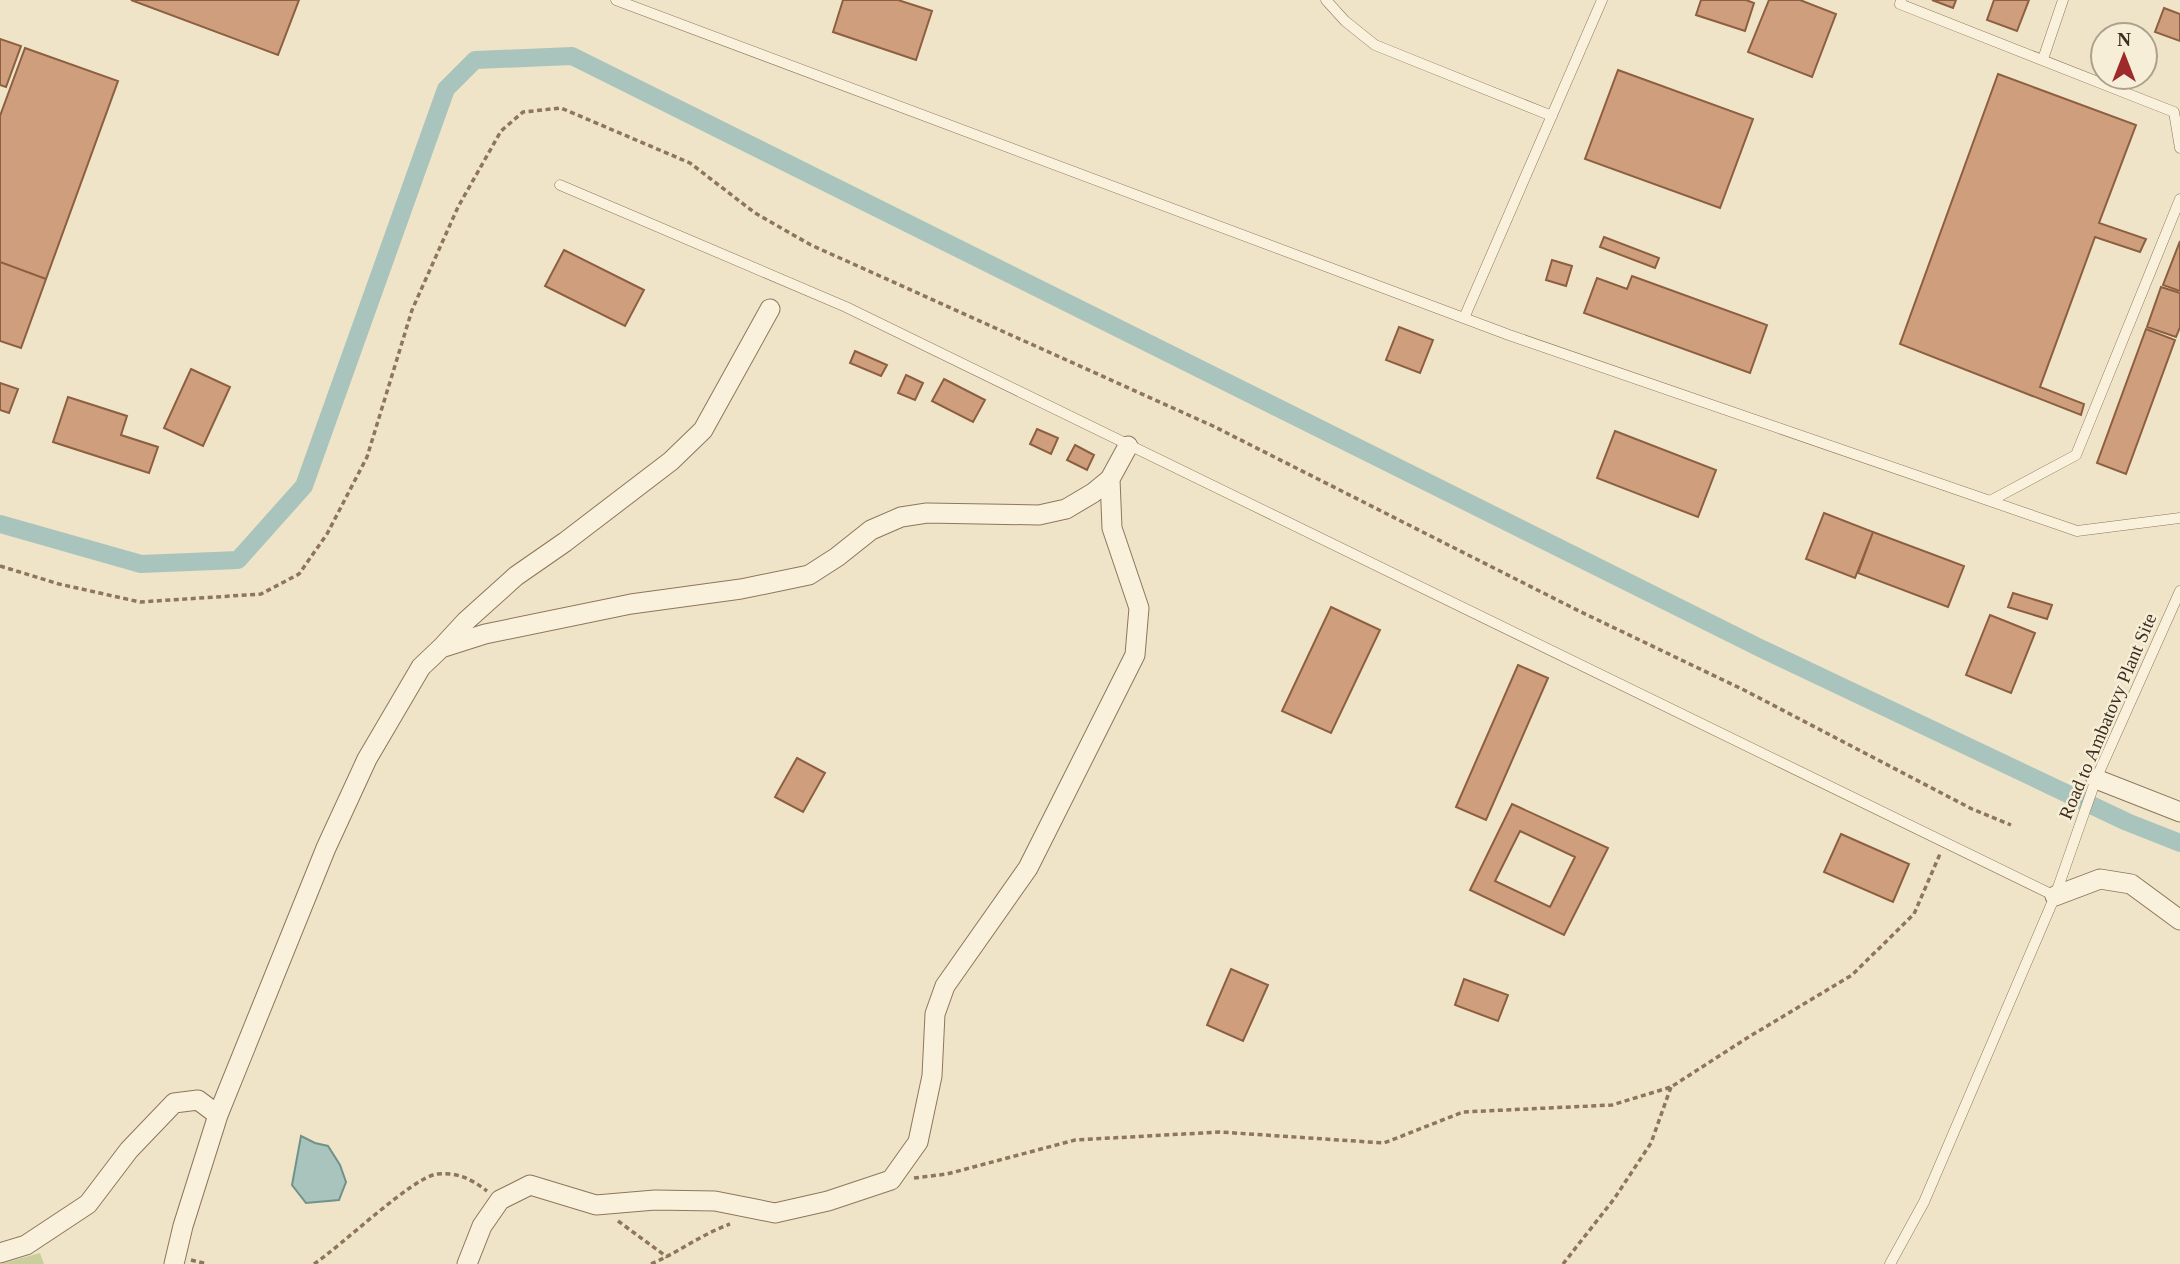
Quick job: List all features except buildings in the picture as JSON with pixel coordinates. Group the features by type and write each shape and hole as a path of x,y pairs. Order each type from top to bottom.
{"street":[{"path":"174,1264 183,1226 218,1115 326,848 367,759 421,667 516,576 670,461 703,430 770,309"},
{"path":"441,648 485,634 605,609 741,589 809,575 871,530 901,517 927,513 1040,514 1066,509 1110,479 1128,446"},
{"path":"467,1264 482,1226 500,1200 530,1185 596,1205 655,1200 715,1201 775,1213 828,1201 891,1180 918,1142 932,1076 935,1014 945,986 1028,868 1135,655 1139,608 1112,528 1110,479"},
{"path":"2096,779 2180,812"},
{"path":"2055,896 2101,880 2131,884 2180,920"},
{"path":"0,1253 26,1245 88,1204 129,1150 174,1103 198,1100 218,1115"}],"lane":[{"path":"616,0 1464,318 2077,531 2180,518"},
{"path":"1325,0 1345,21 1375,45 1552,116"},
{"path":"1464,318 1602,0"},
{"path":"1901,0 1900,4 2174,112 2180,148"},
{"path":"2043,59 2063,0"},
{"path":"561,185 846,307 2055,896"},
{"path":"1990,500 2076,455 2180,199"},
{"name":"Road to Ambatovy Plant Site","path":"1890,1264 1924,1202 2055,896 2096,779 2180,591"}],"path":[{"path":"0,566 59,584 140,602 261,594 299,574 327,534 367,457 412,310 458,207 501,131 523,112 561,108 690,163 755,213 811,244 1213,426 1579,611 1744,690 1972,809 2011,825"},
{"path":"891,1180 947,1174 1075,1140 1220,1132 1384,1143 1463,1112 1612,1105 1671,1087 1852,975 1914,914 1945,842"},
{"path":"1563,1264 1614,1199 1651,1143 1671,1087"},
{"path":"314,1264 415,1184 435,1174 467,1176 500,1200"},
{"path":"596,1205 667,1257"},
{"path":"651,1264 713,1230 765,1211"}],"green space":[{"path":"40,1253 44,1264 0,1264"}],"water":[{"path":"301,1136 328,1146 340,1165 346,1182 339,1200 306,1203 292,1185"}],"waterway":[{"path":"0,524 141,564 238,560 304,486 446,89 475,60 572,56 1760,648 2127,822 2180,843"}]}
